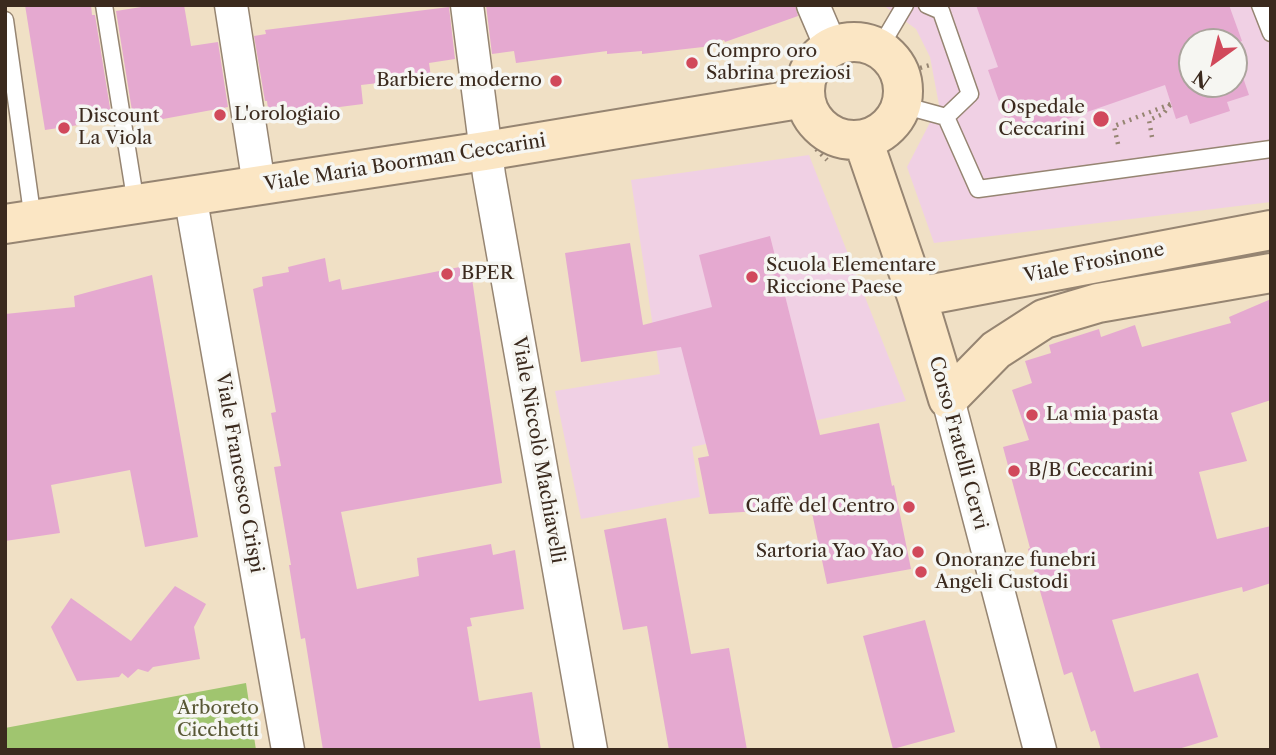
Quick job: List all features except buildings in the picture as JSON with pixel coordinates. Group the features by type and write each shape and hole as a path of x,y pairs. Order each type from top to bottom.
{"street":[{"path":"231,5 258,185"},
{"name":"Viale Niccolò Machiavelli","path":"467,5 485,151 591,750"},
{"path":"813,5 831,47"},
{"path":"846,42 864,43 903,73 896,118 887,129 876,136 863,140 846,140 831,136 818,126 809,113 804,98 810,68 819,56 831,47 846,42"},
{"name":"Viale Maria Boorman Ceccarini","path":"19,222 485,151 804,98"},
{"name":"Corso Fratelli Cervi","path":"863,140 917,297 948,399 1040,750"},
{"name":"Viale Francesco Crispi","path":"190,195 288,750"},
{"name":"Viale Frosinone","path":"917,297 1271,230"},
{"name":"Viale Frosinone","path":"948,399 996,350 1044,319 1098,303 1271,273"}],"lane":[{"path":"104,5 136,204"},
{"path":"905,5 903,73 946,117 978,189 1271,149"},
{"path":"927,5 941,11 970,94 946,117"},
{"path":"1260,5 1271,33"},
{"path":"5,20 19,222"}],"path":[{"path":"1114,126 1171,104 1163,114 1149,120"}],"shaded area":[{"name":"Ospedale Ceccarini","path":"883,5 1271,5 1271,202 934,243 907,167 939,105 930,57 916,29"},
{"name":"Scuola Elementare Riccione Paese","path":"809,155 906,401 692,447 700,497 581,519 555,391 660,374 631,180"}],"green space":[{"name":"Arboreto Cicchetti","path":"246,683 256,750 5,750 5,728"}],"place":[{"name":"Compro oro Sabrina preziosi","path":"692,63"},
{"name":"Barbiere moderno","path":"556,81"},
{"name":"L'orologiaio","path":"220,115"},
{"name":"Ospedale Ceccarini","path":"1101,119"},
{"name":"Discount La Viola","path":"64,128"},
{"name":"BPER","path":"447,274"},
{"name":"Scuola Elementare Riccione Paese","path":"752,277"},
{"name":"La mia pasta","path":"1032,415"},
{"name":"B/B Ceccarini","path":"1014,471"},
{"name":"Caffè del Centro","path":"909,507"},
{"name":"Sartoria Yao Yao","path":"918,552"},
{"name":"Onoranze funebri Angeli Custodi","path":"921,572"}]}
